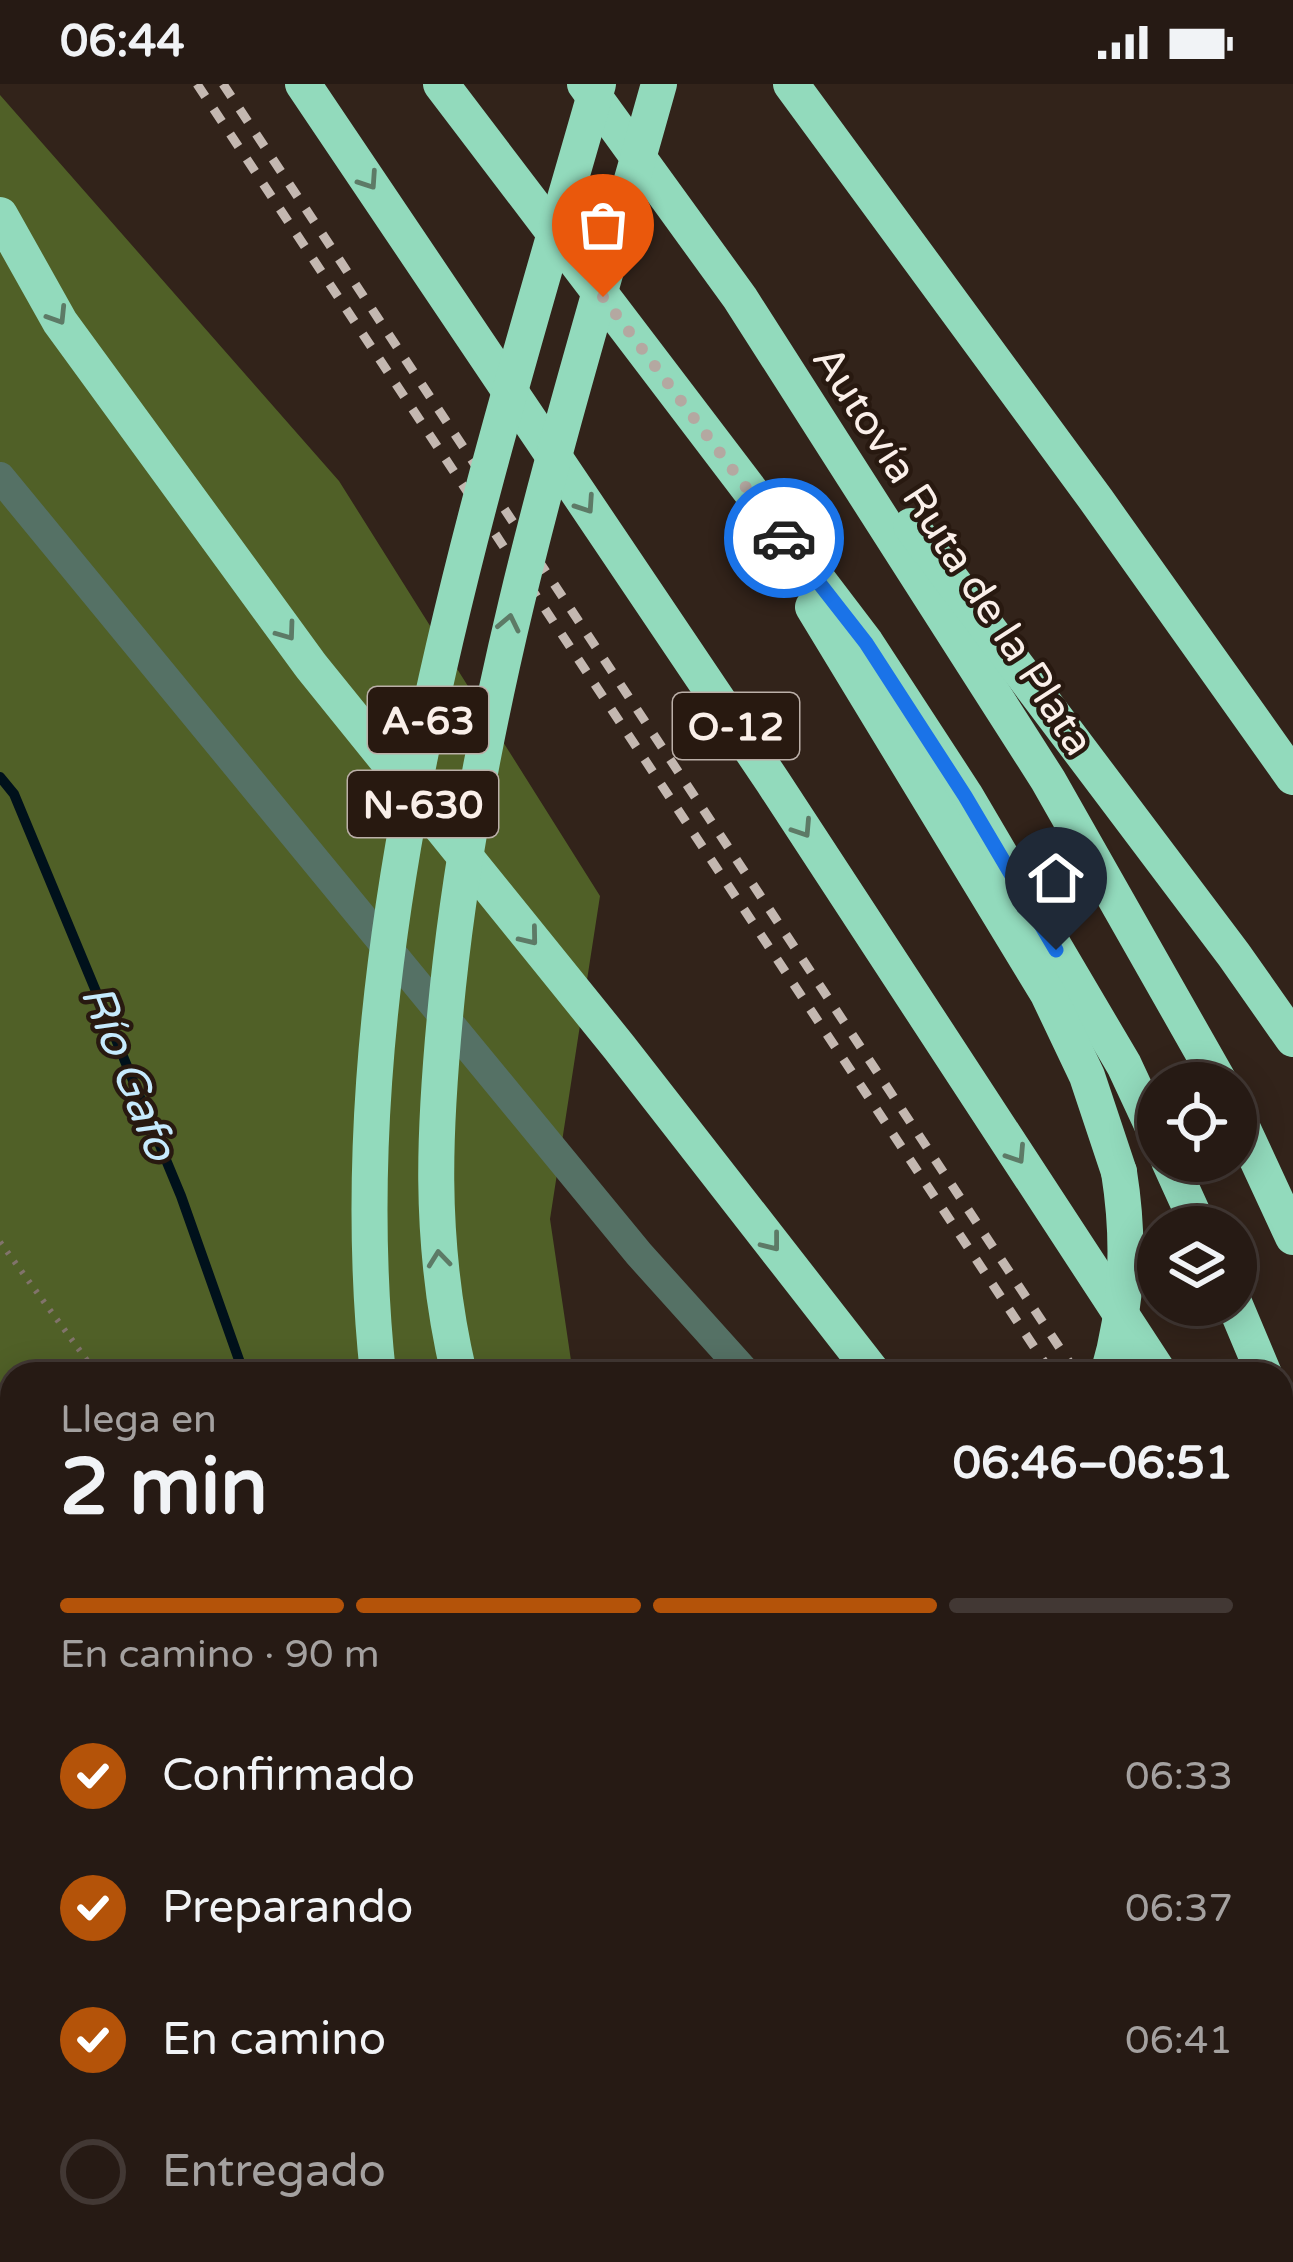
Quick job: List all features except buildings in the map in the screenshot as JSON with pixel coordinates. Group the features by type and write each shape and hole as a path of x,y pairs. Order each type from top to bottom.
{"highway":[{"name":"O-12","path":"303,84 773,782 1152,1362"},
{"path":"441,84 866,643 965,796 1137,1093"},
{"name":"Autovía Ruta de la Plata","path":"585,84 740,298 1048,780 1208,1062"},
{"name":"A-63","path":"377,1362 369,1286 371,1181 393,920 427,724 471,533 598,84"},
{"path":"456,1362 446,1319 434,1205 441,1052 480,757 516,594 659,84"},
{"path":"791,84 1293,778"},
{"name":"N-630","path":"0,214 60,322 311,666 619,1047 865,1362"},
{"path":"740,298 1293,1039"},
{"path":"735,475 1048,994 1087,1076 1119,1172 1127,1252 1125,1298 1111,1362"},
{"path":"1257,1159 1293,1237"},
{"path":"1243,1326 1259,1362"}],"street":[{"path":"0,477 624,1235 736,1362"}],"path":[{"path":"0,1242 89,1362"}],"green space":[{"path":"0,95 339,481 600,896 550,1219 571,1362 0,1362"}],"waterway":[{"name":"Río Gafo","path":"0,777 14,794 181,1196 240,1362"}],"railway":[{"path":"197,84 1044,1362"},
{"path":"223,84 1069,1362"}],"way so far":[{"path":"603,297 784,538"}],"route":[{"path":"784,538 866,643 965,796 1056,950"}]}
